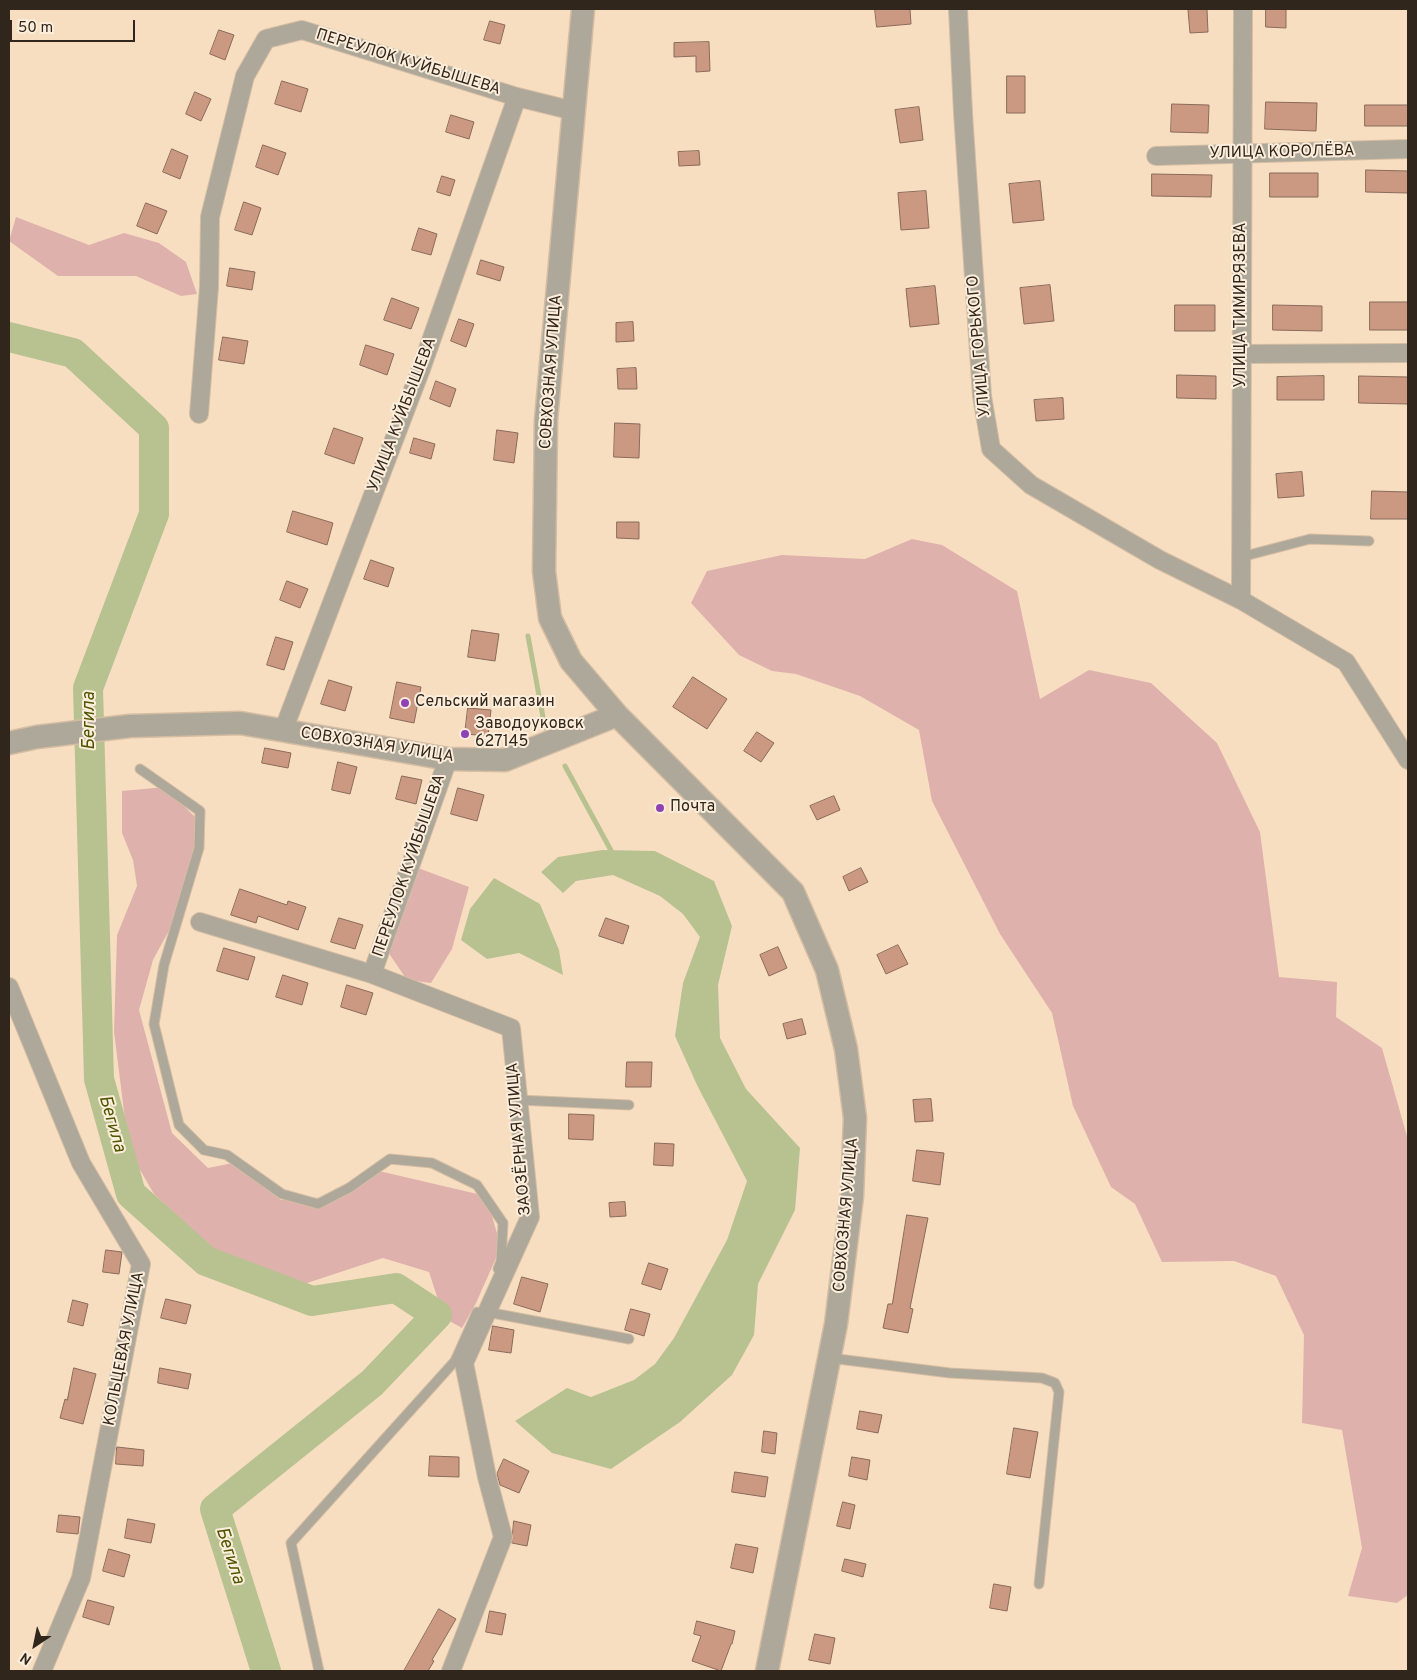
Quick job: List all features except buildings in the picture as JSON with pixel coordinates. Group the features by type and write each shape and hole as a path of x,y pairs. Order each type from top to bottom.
{"street":[{"name":"СОВХОЗНАЯ УЛИЦА","path":"584,9 546,420 544,571 550,618 571,661 617,715 793,892 827,970 846,1049 855,1118 852,1196 836,1324 767,1671"},
{"name":"УЛИЦА ГОРЬКОГО","path":"958,9 982,396 991,449 1031,485 1160,560 1241,600 1346,662 1407,755"},
{"name":"УЛИЦА ТИМИРЯЗЕВА","path":"1241,600 1242,9"},
{"name":"ПЕРЕУЛОК КУЙБЫШЕВА","path":"199,414 209,288 210,218 245,76 266,39 302,30 517,97 574,111"},
{"name":"УЛИЦА КУЙБЫШЕВА","path":"283,731 421,369 517,97"},
{"name":"УЛИЦА КОРОЛЁВА","path":"1156,156 1408,149"},
{"path":"1242,354 1408,353"},
{"name":"СОВХОЗНАЯ УЛИЦА","path":"9,743 37,737 130,726 240,723 448,759 505,760 617,715"},
{"name":"ПЕРЕУЛОК КУЙБЫШЕВА","path":"200,922 372,974 448,759"},
{"name":"ЗАОЗЁРНАЯ УЛИЦА","path":"372,974 511,1028 530,1217 464,1363 487,1477 503,1537 451,1671"},
{"name":"КОЛЬЦЕВАЯ УЛИЦА","path":"9,987 81,1163 141,1264 81,1578 42,1671"}],"lane":[{"path":"1241,556 1310,539 1369,541"},
{"path":"140,769 200,811 199,848 164,965 154,1024 179,1125 204,1150 227,1155 282,1194 318,1204 349,1188 390,1159 432,1163 477,1185 503,1223 501,1261 455,1361 291,1543 319,1671"},
{"path":"518,1100 629,1105"},
{"path":"487,1312 629,1339"},
{"path":"830,1358 950,1373 1042,1378 1055,1383 1059,1392 1039,1584"}],"shaded area":[{"path":"16,217 89,245 124,233 159,243 186,262 197,294 181,296 136,276 58,276 9,241"},
{"path":"912,539 942,545 1017,591 1040,699 1089,670 1151,683 1217,743 1260,832 1279,977 1337,982 1336,1017 1382,1048 1408,1140 1408,1595 1397,1603 1348,1596 1362,1548 1342,1430 1302,1423 1304,1335 1276,1276 1234,1261 1162,1262 1135,1204 1111,1187 1073,1106 1052,1013 1000,934 932,801 919,730 860,696 796,674 772,671 739,655 691,603 707,571 782,555 865,559"},
{"path":"165,787 198,820 186,899 153,960 139,1010 172,1133 208,1168 238,1162 281,1200 344,1196 379,1171 486,1196 501,1247 476,1303 462,1328 444,1318 429,1272 383,1258 298,1286 208,1246 154,1194 129,1151 114,1032 117,935 137,886 133,860 122,833 122,791"},
{"path":"602,850 655,851 714,881 732,926 718,985 720,1038 746,1089 800,1148 795,1210 758,1284 754,1335 732,1375 680,1422 611,1469 552,1453 515,1421 567,1388 591,1397 634,1380 655,1364 674,1338 727,1240 747,1181 697,1085 675,1036 683,983 700,937 683,914 660,896 613,875 576,881 563,893 541,872 558,857"},
{"path":"418,868 469,887 452,949 431,983 407,980 386,949"},
{"path":"494,878 540,904 559,950 563,975 519,953 487,959 461,940 470,909"}],"waterway":[{"name":"Бегила","path":"9,337 73,353 154,428 154,514 88,688 99,1079 131,1194 206,1261 312,1301 396,1288 437,1315 372,1383 215,1509 266,1671"},
{"path":"528,636 545,728"},
{"path":"565,766 614,856"}],"place":[{"name":"Сельский магазин","path":"405,703"},
{"name":"Заводоуковск 627145","path":"465,734"},
{"name":"Почта","path":"660,808"}]}
